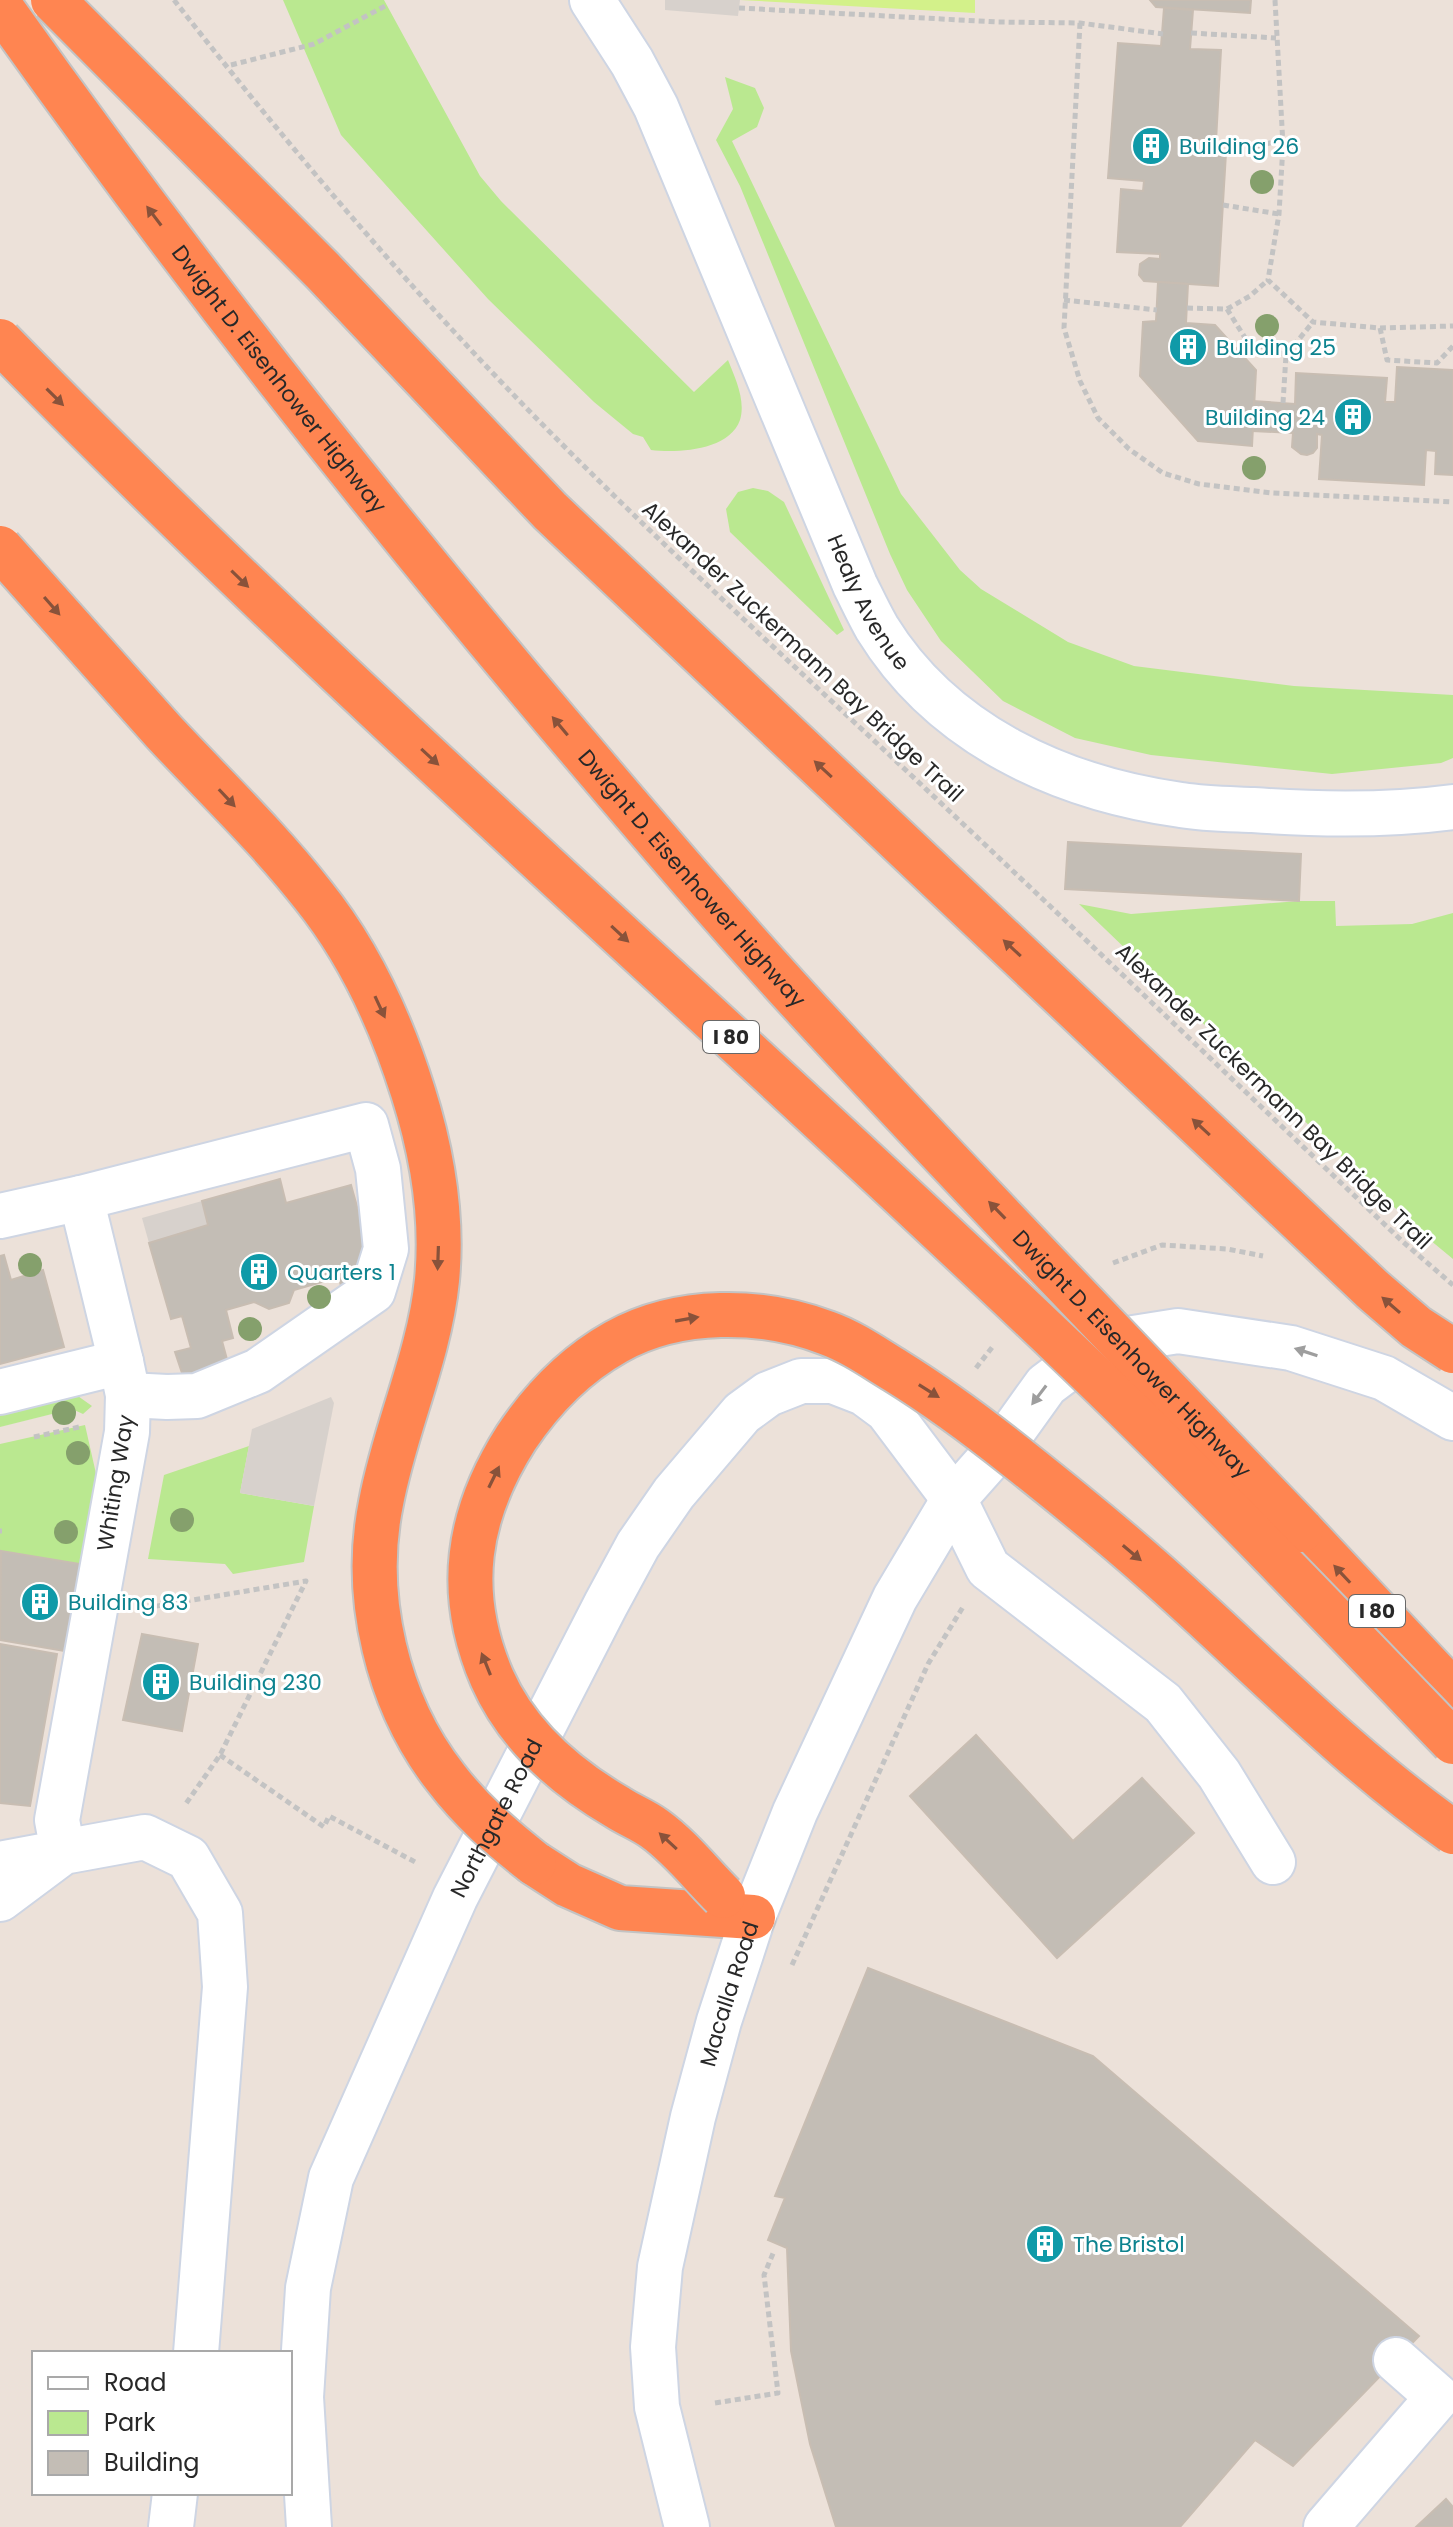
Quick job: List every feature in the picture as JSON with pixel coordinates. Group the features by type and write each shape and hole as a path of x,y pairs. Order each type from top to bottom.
{"highway":[{"path":"53,0 323,271 440,399 550,511 1373,1290 1416,1327 1453,1351"},
{"name":"Dwight D. Eisenhower Highway","path":"0,6 217,300 352,474 487,641 632,811 827,1032 1453,1692"},
{"name":"Dwight D. Eisenhower Highway","path":"0,341 266,605 1124,1406 1453,1742"},
{"path":"0,548 315,896 361,970 399,1050 424,1131 436,1191 437,1280 428,1336 381,1502 375,1546 376,1592 389,1667 421,1740 443,1776 500,1837 568,1885 620,1908 730,1909"},
{"path":"730,1909 667,1838 580,1784 551,1760 527,1734 508,1709 481,1650 470,1587 471,1551 483,1500 501,1461 550,1393 581,1364 618,1341 660,1324 702,1316 747,1315 826,1332 858,1347 941,1399 1098,1524 1351,1751 1453,1832"}],"street":[{"name":"Healy Avenue","path":"592,0 632,62 656,107 855,585 878,629 937,701 978,734 1014,755 1048,770 1128,795 1183,806 1318,814 1401,814 1453,807"},
{"path":"0,1216 366,1125 378,1169 386,1249 373,1291 258,1371 197,1396 167,1397 125,1391 0,1392"},
{"name":"Whiting Way","path":"63,1852 57,1820 127,1432 125,1391 81,1198"},
{"name":"Macalla Road","path":"687,2527 657,2407 653,2347 655,2308 666,2239 693,2117 719,2021 730,1909 795,1812 895,1598 954,1499 1008,1438 1046,1385 1102,1343 1132,1338 1178,1331 1291,1348 1384,1378 1453,1418"},
{"name":"Northgate Road","path":"309,2527 301,2397 308,2288 331,2178 455,1898 638,1545 674,1493 742,1413 768,1394 801,1381 833,1381 864,1393 887,1410 954,1499 988,1568 1163,1703 1219,1774 1273,1862"},
{"path":"0,1864 145,1837 188,1858 220,1913 225,1987 196,2351"},
{"path":"0,1899 63,1852"},
{"path":"1326,2527 1438,2397 1396,2360"},
{"path":"171,2527 175,2495"}],"path":[{"name":"Alexander Zuckermann Bay Bridge Trail","path":"174,0 291,146 372,240 540,422 635,516 1453,1288"},
{"path":"1187,308 1227,309 1250,296 1268,280 1279,214 1283,140 1275,0"},
{"path":"231,65 314,44 387,5"},
{"path":"739,8 997,22 1080,23 1163,34"},
{"path":"1080,23 1064,328 1080,381 1098,418 1129,449 1163,473 1199,484 1272,493 1453,502"},
{"path":"1191,33 1276,38"},
{"path":"1226,153 1283,140"},
{"path":"1223,205 1279,214"},
{"path":"1268,280 1313,322 1380,328 1453,326"},
{"path":"1064,300 1157,310"},
{"path":"1227,309 1247,341 1286,355"},
{"path":"1283,403 1286,355 1313,322"},
{"path":"1380,328 1387,360 1437,363 1453,346"},
{"path":"1109,1264 1162,1245 1227,1249 1272,1258"},
{"path":"1438,1288 1453,1288"},
{"path":"976,1368 999,1340"},
{"path":"29,1438 125,1391"},
{"path":"95,1606 128,1611 306,1581 220,1755 173,1821 145,1837"},
{"path":"786,1980 928,1664"},
{"path":"220,1755 324,1827 329,1816 417,1863"},
{"path":"715,2403 778,2393 764,2275 774,2251"}],"green space":[{"path":"283,0 384,0 480,176 501,201 694,392 728,360 742,405 740,420 734,430 714,444 701,448 651,450 643,437 633,434 594,402 488,299 341,135"},
{"path":"740,0 975,0 975,13"},
{"path":"725,77 755,88 764,108 757,127 732,141 901,494 960,570 981,589 1068,642 1134,666 1294,686 1453,695 1453,758 1441,763 1332,774 1151,755 1075,738 1003,701 941,641 907,590 890,554 740,186 716,140 733,109"},
{"path":"753,488 768,491 784,502 844,630 837,635 730,532 726,509 738,492"},
{"path":"1335,901 1336,926 1412,924 1453,913 1453,1259 1418,1230 1079,904 1131,914"},
{"path":"75,1394 92,1406 83,1414 72,1409 0,1427 0,1410"},
{"path":"85,1425 97,1478 86,1565 2,1551 0,1558 0,1444"},
{"path":"249,1446 240,1493 314,1506 304,1562 233,1574 225,1564 148,1559 164,1475"}],"shaded area":[{"path":"665,0 740,0 738,16 665,10"},
{"path":"202,1201 208,1225 149,1243 142,1218"},
{"path":"331,1397 334,1403 314,1506 240,1493 252,1429"}],"building":[{"path":"1150,0 1251,0 1250,13 1156,7"},
{"name":"Building 26","path":"1164,8 1193,10 1190,49 1221,50 1216,141 1193,139 1192,151 1226,153 1218,286 1144,281 1139,275 1140,264 1149,258 1160,259 1160,254 1117,252 1121,189 1143,191 1144,181 1108,178 1118,43 1161,46"},
{"name":"Building 25","path":"1158,282 1188,284 1186,323 1215,325 1256,370 1252,446 1198,441 1140,376 1143,322 1156,321"},
{"name":"Building 24","path":"1397,367 1453,370 1453,475 1435,474 1436,451 1426,450 1424,485 1319,479 1322,435 1317,434 1317,448 1307,455 1292,447 1293,433 1253,431 1254,401 1295,404 1296,373 1387,378 1385,402 1395,402"},
{"path":"1068,842 1301,854 1299,901 1065,889"},
{"name":"Quarters 1","path":"280,1179 286,1203 351,1185 373,1264 362,1280 341,1286 339,1277 294,1290 289,1303 269,1309 254,1302 226,1310 233,1338 222,1341 228,1363 183,1376 175,1352 191,1348 182,1316 171,1319 149,1243 208,1225 202,1201"},
{"path":"4,1255 11,1280 43,1270 64,1347 0,1364 0,1256"},
{"name":"Building 83","path":"1,1551 86,1565 71,1652 0,1640"},
{"name":"Building 230","path":"142,1634 198,1644 182,1731 123,1720"},
{"path":"0,1644 57,1654 30,1806 0,1803"},
{"path":"976,1735 1073,1841 1142,1778 1194,1833 1057,1958 910,1796"},
{"name":"The Bristol","path":"868,1968 1093,2056 1419,2336 1293,2466 1255,2440 1180,2527 836,2527 810,2444 791,2351 787,2248 768,2240 785,2198 775,2196"},
{"path":"1446,2499 1453,2507 1453,2527 1416,2527"}],"place":[{"name":"Building 26","path":"1151,146"},
{"name":"Building 25","path":"1188,347"},
{"name":"Building 24","path":"1353,417"},
{"name":"Quarters 1","path":"259,1272"},
{"name":"Building 83","path":"40,1602"},
{"name":"Building 230","path":"161,1682"},
{"name":"The Bristol","path":"1045,2244"}]}
